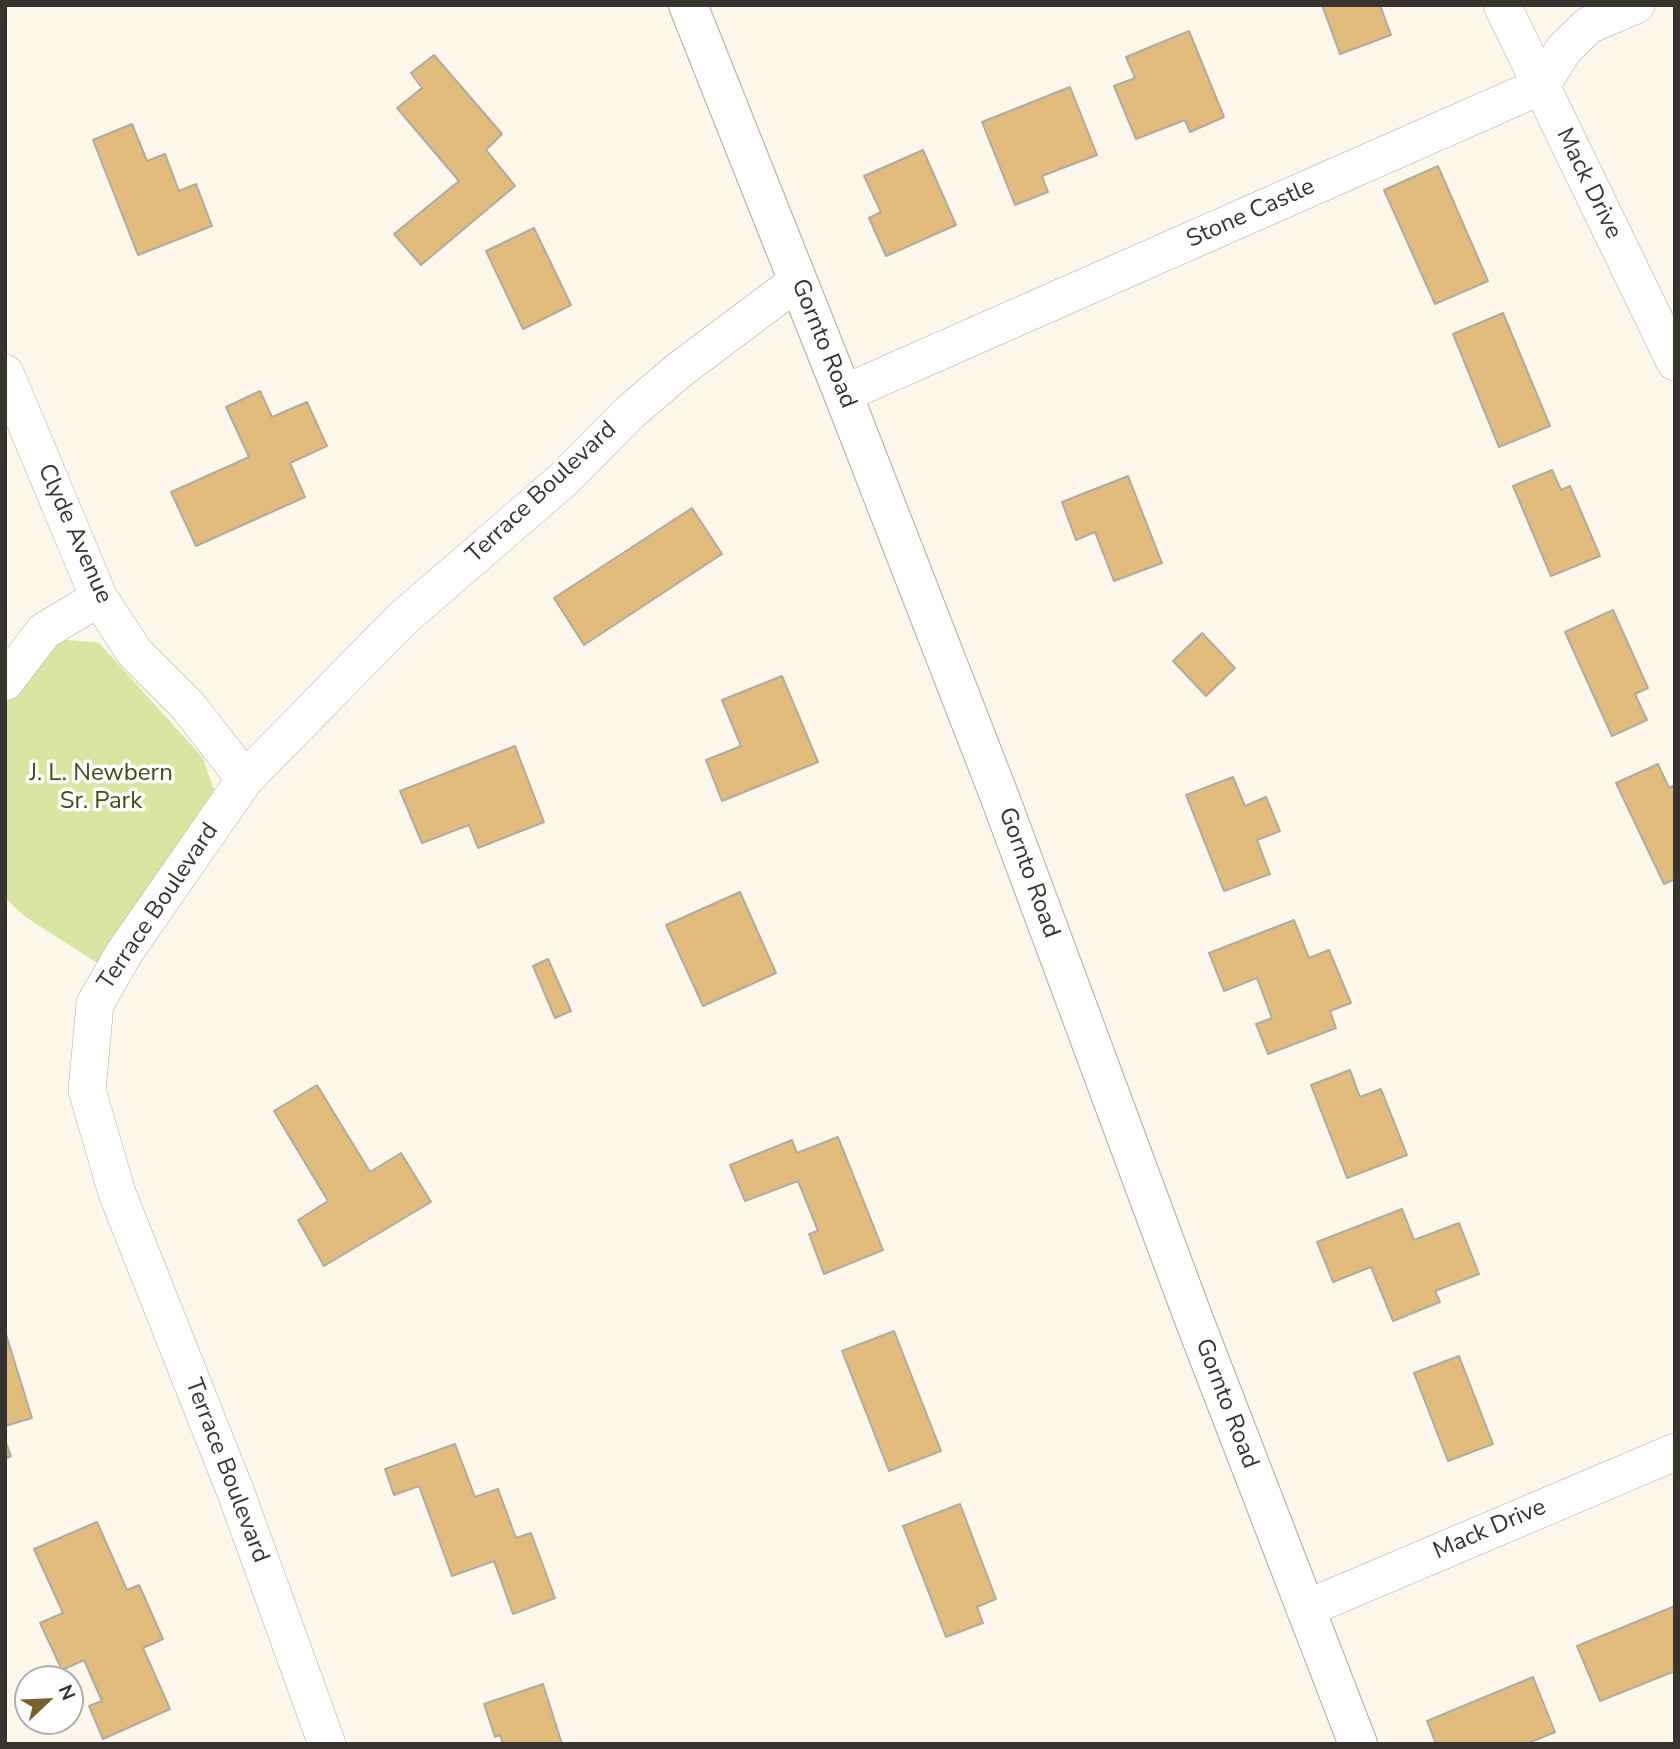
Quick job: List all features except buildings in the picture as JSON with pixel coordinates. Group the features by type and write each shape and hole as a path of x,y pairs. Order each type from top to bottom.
{"main road":[{"name":"Gornto Road","path":"688,5 999,795 1193,1317 1358,1744"}],"street":[{"name":"Mack Drive","path":"1502,5 1675,362"},
{"path":"1541,86 1564,49 1589,25 1636,5"},
{"name":"Stone Castle","path":"843,394 1541,86"},
{"name":"Terrace Boulevard","path":"327,1744 236,1493 117,1193 87,1090 95,1003 124,953 245,779 402,619 565,478 629,413 678,371 798,281"},
{"name":"Clyde Avenue","path":"5,373 99,598 135,653 188,706 245,779"},
{"path":"5,682 44,631 99,598"},
{"name":"Mack Drive","path":"1305,1608 1675,1452"}],"green space":[{"name":"J. L. Newbern Sr. Park","path":"49,638 99,643 203,758 214,790 100,965 24,916 5,898 5,697"}]}
